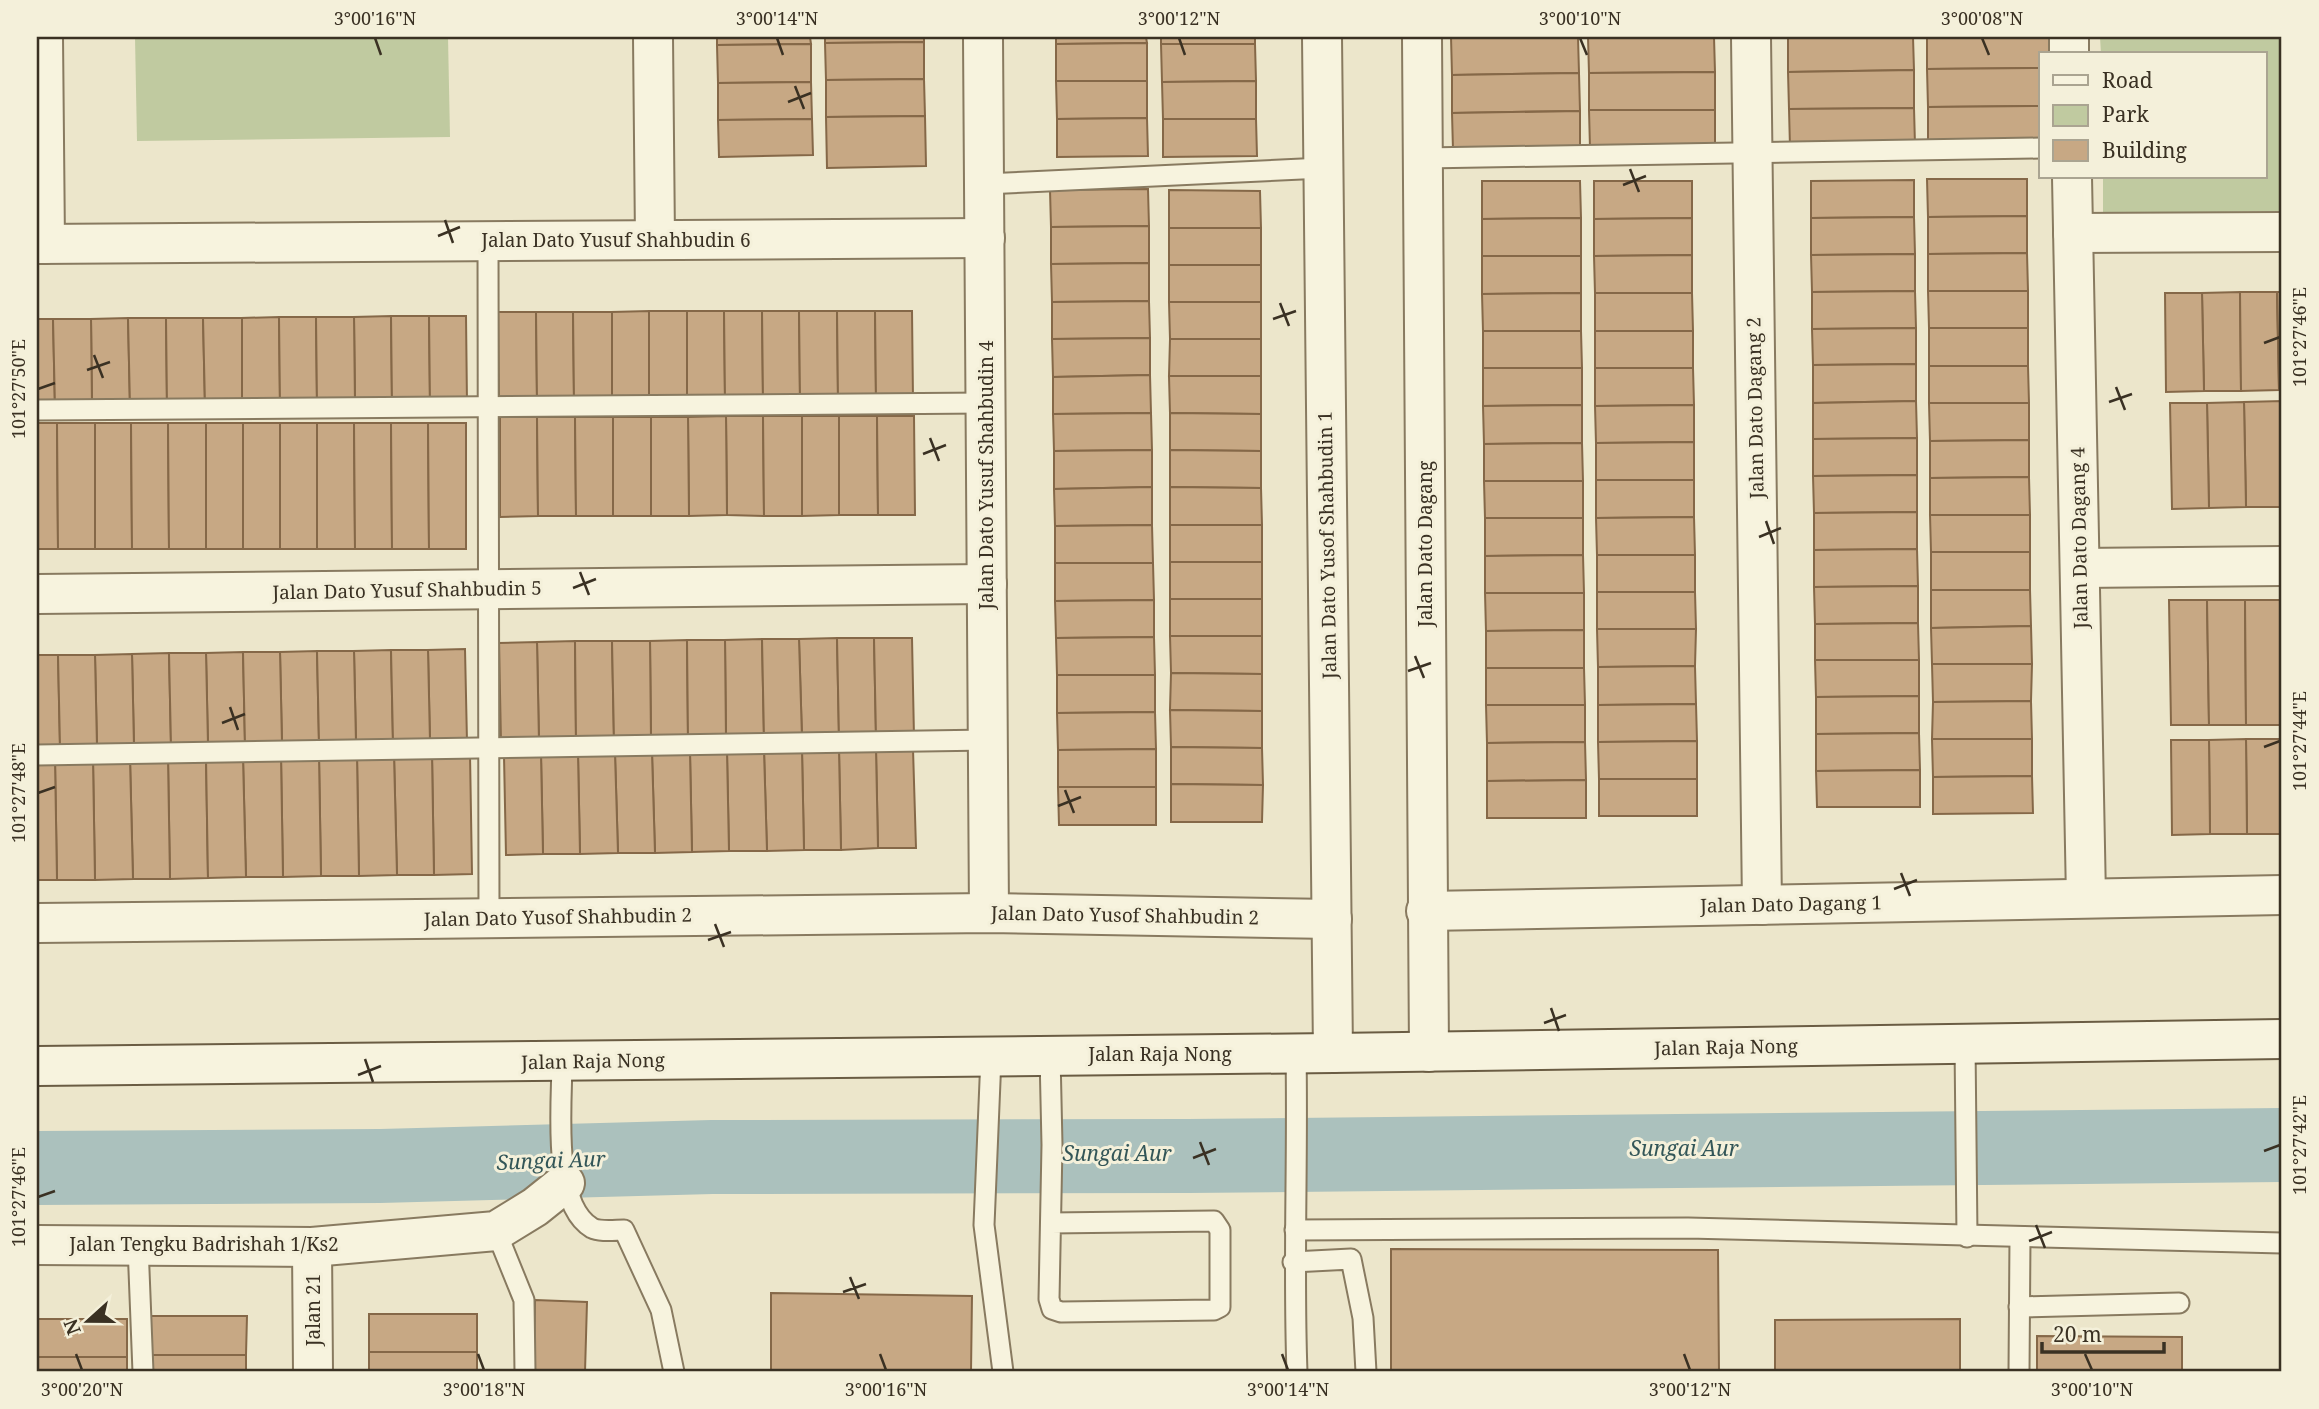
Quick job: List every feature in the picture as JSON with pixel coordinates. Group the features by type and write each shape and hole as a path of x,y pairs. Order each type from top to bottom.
{"street":[{"path":"41,244 43,37"},
{"path":"653,37 655,240"},
{"name":"Jalan Dato Yusuf Shahbudin 4","path":"983,37 989,913"},
{"name":"Jalan Dato Yusof Shahbudin 1","path":"1322,37 1333,1054"},
{"name":"Jalan Dato Dagang","path":"1422,37 1429,1052"},
{"name":"Jalan Dato Dagang 2","path":"1751,37 1762,905"},
{"name":"Jalan Dato Dagang 4","path":"2072,178 2086,898"},
{"path":"2073,233 2282,232"},
{"name":"Jalan Dato Yusuf Shahbudin 6","path":"41,244 985,238"},
{"path":"2080,569 2282,566"},
{"name":"Jalan Dato Yusuf Shahbudin 5","path":"37,594 987,584"},
{"name":"Jalan Dato Dagang 1","path":"1426,911 2282,894"},
{"name":"Jalan Dato Yusof Shahbudin 2","path":"37,923 989,913 1332,919"},
{"name":"Jalan Raja Nong","path":"37,1066 1333,1054 2282,1039"},
{"name":"Jalan Tengku Badrishah 1/Ks2","path":"37,1245 312,1247 496,1231 535,1207 565,1183"},
{"name":"Jalan 21","path":"312,1247 313,1372"}],"lane":[{"path":"1423,158 2039,148"},
{"path":"984,184 1323,168"},
{"path":"488,241 489,918"},
{"path":"37,411 985,403"},
{"path":"37,755 988,740"},
{"path":"1965,1044 1967,1237"},
{"path":"1296,1053 1297,1169 1293,1262 1297,1372"},
{"path":"1049,1055 1052,1145 1049,1299 1052,1309 1061,1312 1172,1311 1220,1307 1220,1230 1214,1221 1051,1223"},
{"path":"991,1057 984,1174 984,1225 1003,1372"},
{"path":"562,1061 565,1183 578,1217 594,1230 624,1230 661,1310 674,1372"},
{"path":"1295,1230 1688,1228 2282,1243"},
{"path":"1342,1230 1363,1318 1366,1372"},
{"path":"496,1231 524,1300 525,1372"},
{"path":"2019,1372 2020,1238"},
{"path":"138,1245 143,1372"},
{"path":"1293,1262 1351,1259"},
{"path":"2020,1307 2179,1303"}],"green space":[{"path":"135,37 448,37 450,137 137,141"},
{"path":"2100,37 2282,37 2282,211 2103,214 2103,178 2266,178 2266,52 2101,52"}],"building":[{"path":"717,37 810,37 811,44 717,45"},
{"path":"825,37 924,37 924,42 825,43"},
{"path":"1056,37 1146,37 1147,43 1056,44"},
{"path":"1161,37 1255,37 1255,44 1161,44"},
{"path":"1451,37 1578,37 1579,73 1452,75"},
{"path":"1588,37 1714,37 1715,72 1589,73"},
{"path":"1788,37 1913,37 1914,70 1788,72"},
{"path":"1927,37 2053,37 2053,52 2039,52 2039,68 1927,69"},
{"path":"924,42 924,79 826,80 825,43"},
{"path":"1147,43 1147,81 1056,81 1056,44"},
{"path":"811,44 811,82 718,83 717,45"},
{"path":"1161,44 1255,44 1256,81 1162,82"},
{"path":"2039,68 2039,106 1928,107 1927,69"},
{"path":"1914,70 1914,108 1789,109 1788,72"},
{"path":"1715,72 1715,110 1589,110 1589,73"},
{"path":"1579,73 1580,111 1452,113 1452,75"},
{"path":"924,79 925,116 826,117 826,80"},
{"path":"1056,81 1147,81 1147,118 1057,119"},
{"path":"1256,81 1256,119 1163,119 1162,82"},
{"path":"811,82 812,119 718,120 718,83"},
{"path":"2039,106 2039,143 1928,144 1928,107"},
{"path":"1914,108 1915,145 1790,147 1789,109"},
{"path":"1589,110 1715,110 1715,148 1590,148"},
{"path":"1580,111 1580,149 1453,150 1452,113"},
{"path":"925,116 926,166 827,168 826,117"},
{"path":"1147,118 1148,156 1057,157 1057,119"},
{"path":"812,119 813,155 719,157 718,120"},
{"path":"1163,119 1256,119 1257,156 1163,157"},
{"path":"1927,179 2027,179 2027,216 1928,217"},
{"path":"1914,180 1914,217 1811,218 1811,181"},
{"path":"1482,181 1580,181 1581,218 1482,219"},
{"path":"1594,181 1692,181 1692,218 1594,219"},
{"path":"1148,189 1149,226 1051,227 1050,190"},
{"path":"1169,190 1260,191 1261,228 1169,228"},
{"path":"2027,216 2027,253 1928,254 1928,217"},
{"path":"1914,217 1915,254 1811,255 1811,218"},
{"path":"1581,218 1581,256 1482,256 1482,219"},
{"path":"1692,218 1692,255 1594,256 1594,219"},
{"path":"1149,226 1149,263 1051,264 1051,227"},
{"path":"1169,228 1261,228 1261,265 1169,265"},
{"path":"2027,253 2028,291 1928,291 1928,254"},
{"path":"1915,254 1915,291 1812,292 1811,255"},
{"path":"1692,255 1692,293 1595,293 1594,256"},
{"path":"1482,256 1581,256 1581,293 1482,294"},
{"path":"1149,263 1149,301 1052,302 1051,264"},
{"path":"1169,265 1261,265 1261,302 1169,302"},
{"path":"1915,291 1916,328 1812,329 1812,292"},
{"path":"1928,291 2028,291 2028,328 1929,328"},
{"path":"2240,292 2241,391 2204,391 2202,293"},
{"path":"2240,292 2277,292 2279,390 2241,391"},
{"path":"2277,292 2282,292 2282,390 2279,390"},
{"path":"1581,293 1581,331 1483,331 1482,294"},
{"path":"1595,293 1692,293 1693,331 1595,331"},
{"path":"2165,293 2202,293 2204,391 2166,392"},
{"path":"1149,301 1150,338 1052,339 1052,302"},
{"path":"1169,302 1261,302 1261,339 1170,339"},
{"path":"649,311 649,400 612,400 612,312"},
{"path":"649,311 687,311 687,401 649,400"},
{"path":"687,311 724,311 725,400 687,401"},
{"path":"724,311 762,311 763,400 725,400"},
{"path":"762,311 799,311 800,400 763,400"},
{"path":"799,311 837,311 838,400 800,400"},
{"path":"837,311 875,311 876,400 838,400"},
{"path":"875,311 912,311 913,400 876,400"},
{"path":"498,312 536,312 537,401 499,401"},
{"path":"536,312 573,312 574,401 537,401"},
{"path":"573,312 612,312 612,400 574,401"},
{"path":"391,316 392,405 355,405 354,317"},
{"path":"391,316 429,316 430,405 392,405"},
{"path":"429,316 466,316 467,404 430,405"},
{"path":"279,317 280,406 242,406 242,318"},
{"path":"279,317 316,317 317,405 280,406"},
{"path":"316,317 354,317 355,405 317,405"},
{"path":"128,318 130,407 92,407 91,319"},
{"path":"128,318 166,318 167,407 130,407"},
{"path":"166,318 203,318 205,406 167,407"},
{"path":"203,318 242,318 242,406 205,406"},
{"path":"37,319 53,319 55,408 37,408"},
{"path":"53,319 91,319 92,407 55,408"},
{"path":"1916,328 1916,364 1813,365 1812,329"},
{"path":"1929,328 2028,328 2028,366 1929,366"},
{"path":"1483,331 1581,331 1582,368 1483,368"},
{"path":"1595,331 1693,331 1693,368 1595,368"},
{"path":"1150,338 1150,375 1053,377 1052,339"},
{"path":"1170,339 1261,339 1261,376 1169,376"},
{"path":"1916,364 1916,401 1813,403 1813,365"},
{"path":"1929,366 2028,366 2029,403 1929,403"},
{"path":"1483,368 1582,368 1582,405 1483,406"},
{"path":"1595,368 1693,368 1694,405 1595,406"},
{"path":"1150,375 1151,413 1053,414 1053,377"},
{"path":"1169,376 1261,376 1261,414 1170,413"},
{"path":"1916,401 1917,438 1813,439 1813,403"},
{"path":"2282,401 2282,507 2246,507 2244,402"},
{"path":"2244,402 2246,507 2209,508 2207,403"},
{"path":"1929,403 2029,403 2029,440 1930,441"},
{"path":"2170,403 2207,403 2209,508 2172,509"},
{"path":"1582,405 1582,443 1484,444 1483,406"},
{"path":"1694,405 1694,442 1596,443 1595,406"},
{"path":"1151,413 1152,450 1054,451 1053,414"},
{"path":"1170,413 1261,414 1261,451 1170,450"},
{"path":"726,416 763,416 764,516 727,515"},
{"path":"726,416 727,515 689,516 688,417"},
{"path":"763,416 802,416 802,516 764,516"},
{"path":"802,416 839,416 839,515 802,516"},
{"path":"839,416 877,416 878,515 839,515"},
{"path":"877,416 914,416 915,515 878,515"},
{"path":"500,417 537,417 538,516 500,517"},
{"path":"537,417 575,417 576,516 538,516"},
{"path":"575,417 613,417 613,516 576,516"},
{"path":"613,417 651,417 651,516 613,516"},
{"path":"651,417 688,417 689,516 651,516"},
{"path":"37,423 57,423 58,549 37,549"},
{"path":"57,423 95,423 95,549 58,549"},
{"path":"95,423 131,423 132,549 95,549"},
{"path":"131,423 168,423 169,549 132,549"},
{"path":"168,423 206,423 206,549 169,549"},
{"path":"206,423 243,423 243,549 206,549"},
{"path":"243,423 280,423 280,549 243,549"},
{"path":"280,423 317,423 317,549 280,549"},
{"path":"317,423 354,423 355,549 317,549"},
{"path":"354,423 391,423 392,549 355,549"},
{"path":"391,423 428,423 429,549 392,549"},
{"path":"428,423 466,423 466,549 429,549"},
{"path":"1917,438 1917,475 1813,476 1813,439"},
{"path":"2029,440 2029,477 1930,478 1930,441"},
{"path":"1694,442 1694,480 1596,480 1596,443"},
{"path":"1582,443 1583,481 1484,481 1484,444"},
{"path":"1152,450 1152,487 1054,489 1054,451"},
{"path":"1170,450 1261,451 1261,488 1170,487"},
{"path":"1917,475 1917,512 1814,513 1813,476"},
{"path":"2029,477 2030,515 1930,515 1930,478"},
{"path":"1596,480 1694,480 1694,517 1596,518"},
{"path":"1484,481 1583,481 1583,518 1485,518"},
{"path":"1152,487 1152,525 1055,526 1054,489"},
{"path":"1170,487 1261,488 1262,525 1170,525"},
{"path":"1917,512 1917,549 1814,550 1814,513"},
{"path":"1930,515 2030,515 2030,552 1931,552"},
{"path":"1694,517 1695,555 1597,555 1596,518"},
{"path":"1485,518 1583,518 1583,555 1485,556"},
{"path":"1152,525 1153,563 1055,563 1055,526"},
{"path":"1170,525 1262,525 1262,562 1170,562"},
{"path":"1917,549 1918,586 1814,587 1814,550"},
{"path":"1931,552 2030,552 2030,590 1931,590"},
{"path":"1583,555 1584,593 1485,593 1485,556"},
{"path":"1597,555 1695,555 1695,592 1597,592"},
{"path":"1170,562 1262,562 1262,599 1170,599"},
{"path":"1055,563 1153,563 1154,600 1055,601"},
{"path":"1918,586 1918,623 1815,624 1814,587"},
{"path":"1931,590 2030,590 2031,626 1931,628"},
{"path":"1597,592 1695,592 1696,629 1597,629"},
{"path":"1485,593 1584,593 1584,630 1486,631"},
{"path":"1170,599 1262,599 1262,636 1170,636"},
{"path":"1154,600 1154,637 1056,638 1055,601"},
{"path":"2169,600 2207,600 2209,725 2171,725"},
{"path":"2207,600 2245,600 2246,725 2209,725"},
{"path":"2245,600 2282,600 2282,725 2246,725"},
{"path":"1918,623 1919,660 1815,660 1815,624"},
{"path":"2031,626 2032,664 1932,664 1931,628"},
{"path":"1597,629 1696,629 1695,666 1598,667"},
{"path":"1584,630 1584,668 1486,668 1486,631"},
{"path":"1170,636 1262,636 1262,674 1171,673"},
{"path":"1154,637 1155,675 1057,675 1056,638"},
{"path":"837,638 839,738 802,738 799,639"},
{"path":"837,638 874,638 876,737 839,738"},
{"path":"874,638 912,638 914,737 876,737"},
{"path":"762,639 764,739 726,740 725,640"},
{"path":"762,639 799,639 802,738 764,739"},
{"path":"687,640 688,740 651,740 650,641"},
{"path":"687,640 725,640 726,740 688,740"},
{"path":"575,641 576,741 539,742 537,642"},
{"path":"575,641 612,641 614,741 576,741"},
{"path":"612,641 650,641 651,740 614,741"},
{"path":"537,642 539,742 501,742 499,643"},
{"path":"465,649 467,742 430,742 428,650"},
{"path":"391,650 393,742 356,743 354,651"},
{"path":"391,650 428,650 430,742 393,742"},
{"path":"317,651 319,743 282,744 280,652"},
{"path":"317,651 354,651 356,743 319,743"},
{"path":"243,652 245,745 208,745 206,653"},
{"path":"243,652 280,652 282,744 245,745"},
{"path":"169,653 171,746 134,747 132,654"},
{"path":"169,653 206,653 208,745 171,746"},
{"path":"132,654 134,747 97,747 95,655"},
{"path":"37,655 58,655 60,747 37,748"},
{"path":"58,655 95,655 97,747 60,747"},
{"path":"1815,660 1919,660 1919,696 1816,697"},
{"path":"1932,664 2032,664 2031,701 1933,702"},
{"path":"1695,666 1696,704 1598,705 1598,667"},
{"path":"1486,668 1584,668 1585,705 1486,705"},
{"path":"1171,673 1262,674 1262,711 1170,710"},
{"path":"1057,675 1155,675 1155,712 1057,713"},
{"path":"1919,696 1919,733 1816,734 1816,697"},
{"path":"2031,701 2032,739 1932,739 1933,702"},
{"path":"1696,704 1697,741 1598,742 1598,705"},
{"path":"1486,705 1585,705 1585,742 1487,743"},
{"path":"1170,710 1262,711 1262,748 1171,747"},
{"path":"1155,712 1156,749 1058,750 1057,713"},
{"path":"1919,733 1920,770 1816,771 1816,734"},
{"path":"1932,739 2032,739 2032,776 1933,777"},
{"path":"2246,739 2282,739 2282,834 2247,834"},
{"path":"2246,739 2247,834 2210,834 2209,740"},
{"path":"2171,740 2209,740 2210,834 2172,835"},
{"path":"1697,741 1697,779 1599,779 1598,742"},
{"path":"1585,742 1586,780 1487,781 1487,743"},
{"path":"1171,747 1262,748 1263,785 1171,784"},
{"path":"913,749 916,848 878,848 876,750"},
{"path":"1156,749 1156,787 1058,787 1058,750"},
{"path":"839,750 876,750 878,848 841,850"},
{"path":"839,750 841,850 804,850 802,751"},
{"path":"764,751 802,751 804,850 767,851"},
{"path":"764,751 767,851 729,851 727,752"},
{"path":"727,752 729,851 692,852 690,753"},
{"path":"652,753 690,753 692,852 655,853"},
{"path":"652,753 655,853 618,853 615,754"},
{"path":"470,754 472,874 434,875 432,755"},
{"path":"578,754 615,754 618,853 580,854"},
{"path":"578,754 580,854 543,854 541,755"},
{"path":"394,755 432,755 434,875 397,875"},
{"path":"394,755 397,875 359,876 357,756"},
{"path":"541,755 543,854 506,855 504,756"},
{"path":"319,756 357,756 359,876 321,876"},
{"path":"319,756 321,876 283,877 281,757"},
{"path":"281,757 283,877 246,877 243,758"},
{"path":"168,758 206,758 208,878 170,879"},
{"path":"168,758 170,879 133,879 130,759"},
{"path":"206,758 243,758 246,877 208,878"},
{"path":"130,759 133,879 95,880 93,760"},
{"path":"55,760 93,760 95,880 57,880"},
{"path":"55,760 57,880 37,880 37,761"},
{"path":"1920,770 1920,807 1817,807 1816,771"},
{"path":"2032,776 2033,813 1933,814 1933,777"},
{"path":"1599,779 1697,779 1697,816 1599,816"},
{"path":"1586,780 1586,818 1487,818 1487,781"},
{"path":"1171,784 1263,785 1262,822 1171,822"},
{"path":"1058,787 1156,787 1156,825 1059,825"},
{"path":"1391,1249 1718,1250 1719,1372 1391,1372"},
{"path":"771,1293 972,1296 971,1372 771,1372"},
{"path":"535,1300 587,1302 585,1372 534,1372"},
{"path":"369,1314 477,1314 477,1352 369,1352"},
{"path":"145,1316 247,1316 246,1355 145,1355"},
{"path":"37,1319 127,1319 127,1357 37,1357"},
{"path":"1960,1319 1960,1372 1775,1372 1775,1320"},
{"path":"2037,1336 2182,1337 2182,1372 2037,1372"},
{"path":"369,1352 477,1352 477,1372 369,1372"},
{"path":"145,1355 246,1355 246,1372 145,1372"},
{"path":"37,1357 127,1357 127,1372 37,1372"}],"waterway":[{"name":"Sungai Aur","path":"37,1168 380,1166 712,1157 1188,1156 2282,1145"}]}
